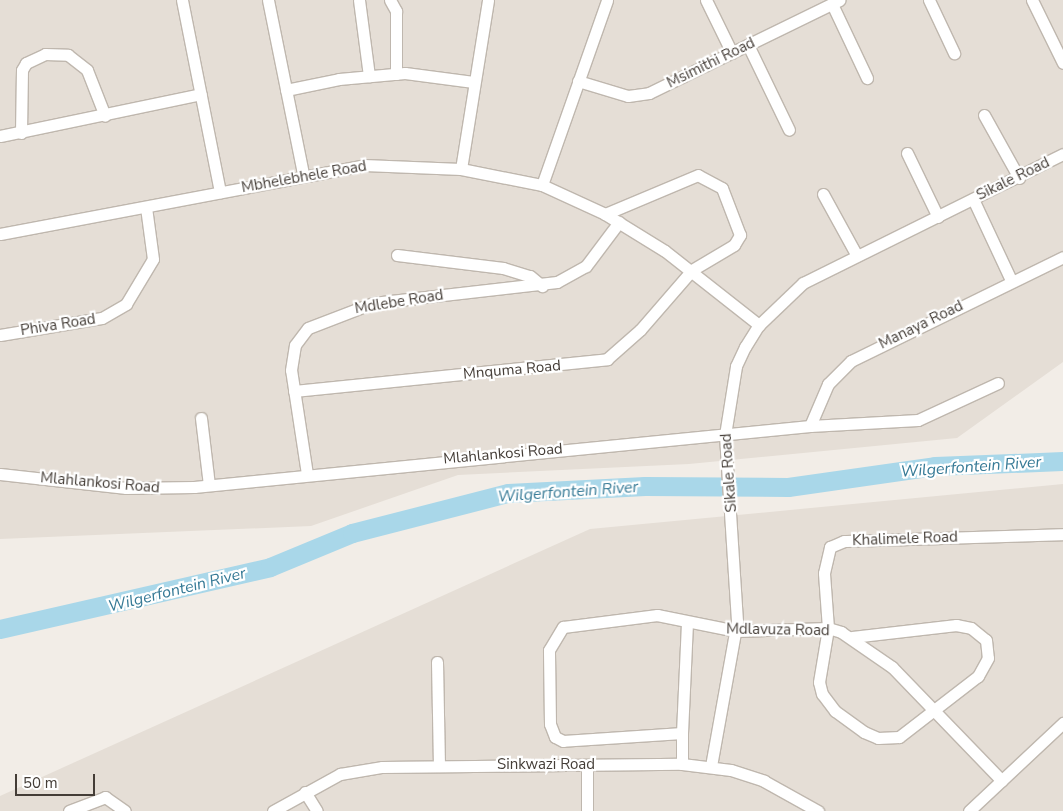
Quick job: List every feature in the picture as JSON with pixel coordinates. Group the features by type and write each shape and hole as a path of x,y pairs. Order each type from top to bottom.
{"street":[{"path":"182,0 220,192"},
{"path":"268,0 303,174"},
{"path":"359,0 369,76"},
{"path":"390,0 396,11 396,74"},
{"path":"461,169 473,82 488,0"},
{"path":"542,186 607,0"},
{"path":"706,0 732,52"},
{"path":"929,0 954,53"},
{"path":"1032,0 1063,63"},
{"path":"836,2 867,78"},
{"name":"Msimithi Road","path":"578,81 637,97 836,2"},
{"path":"748,45 790,130"},
{"path":"20,133 22,70 26,62 45,54 68,55 86,70 105,116"},
{"path":"286,90 369,76 396,74 473,82"},
{"path":"0,136 105,116 201,94"},
{"path":"984,115 1019,178"},
{"path":"907,153 938,217"},
{"name":"Sikale Road","path":"711,766 736,632 738,585 730,473 725,435 736,366 759,325 803,283 856,254 1019,178 1063,154"},
{"name":"Mbhelebhele Road","path":"0,234 146,207 303,174 387,164 461,169 542,186 605,214 692,270 759,325"},
{"path":"605,214 684,178 706,176 722,188 740,235 734,246 692,270"},
{"path":"823,194 856,254"},
{"path":"973,199 1011,280"},
{"name":"Phiva Road","path":"0,335 102,318 126,304 154,259 146,207"},
{"name":"Mdlebe Road","path":"307,474 294,391 295,345 308,328 327,319 373,303 542,286 586,266 619,222"},
{"path":"397,255 503,268 530,276 542,286"},
{"name":"Manaya Road","path":"810,426 828,384 851,361 1011,280 1063,257"},
{"name":"Mnquma Road","path":"294,391 607,359 640,330 692,270"},
{"name":"Mlahlankosi Road","path":"0,474 150,490 209,485 810,426 918,420 998,383"},
{"path":"201,418 209,485"},
{"name":"Khalimele Road","path":"852,637 951,625 979,633 989,649 985,668 937,711 899,737 888,739 864,732 835,711 819,682 828,628 824,573 827,552 835,543 1063,534"},
{"name":"Mdlavuza Road","path":"682,733 558,740 550,724 548,650 556,634 572,623 657,615 687,623 736,632 828,628 852,637 937,711 1002,780"},
{"path":"682,764 687,623"},
{"path":"437,662 439,765"},
{"path":"969,811 1063,723"},
{"name":"Sinkwazi Road","path":"273,811 305,792 361,769 439,765 587,766 682,764 711,766 764,781 818,811"},
{"path":"587,766 587,811"},
{"path":"305,792 317,811"},
{"path":"69,811 105,797 126,811"}],"shaded area":[{"path":"0,0 1063,0 1063,362 957,438 689,464 458,475 311,526 0,539"},
{"path":"1063,484 1063,811 0,811 0,796 590,529"}],"waterway":[{"name":"Wilgerfontein River","path":"0,629 270,567 352,533 508,493 645,486 788,487 935,466 1063,461"}]}
